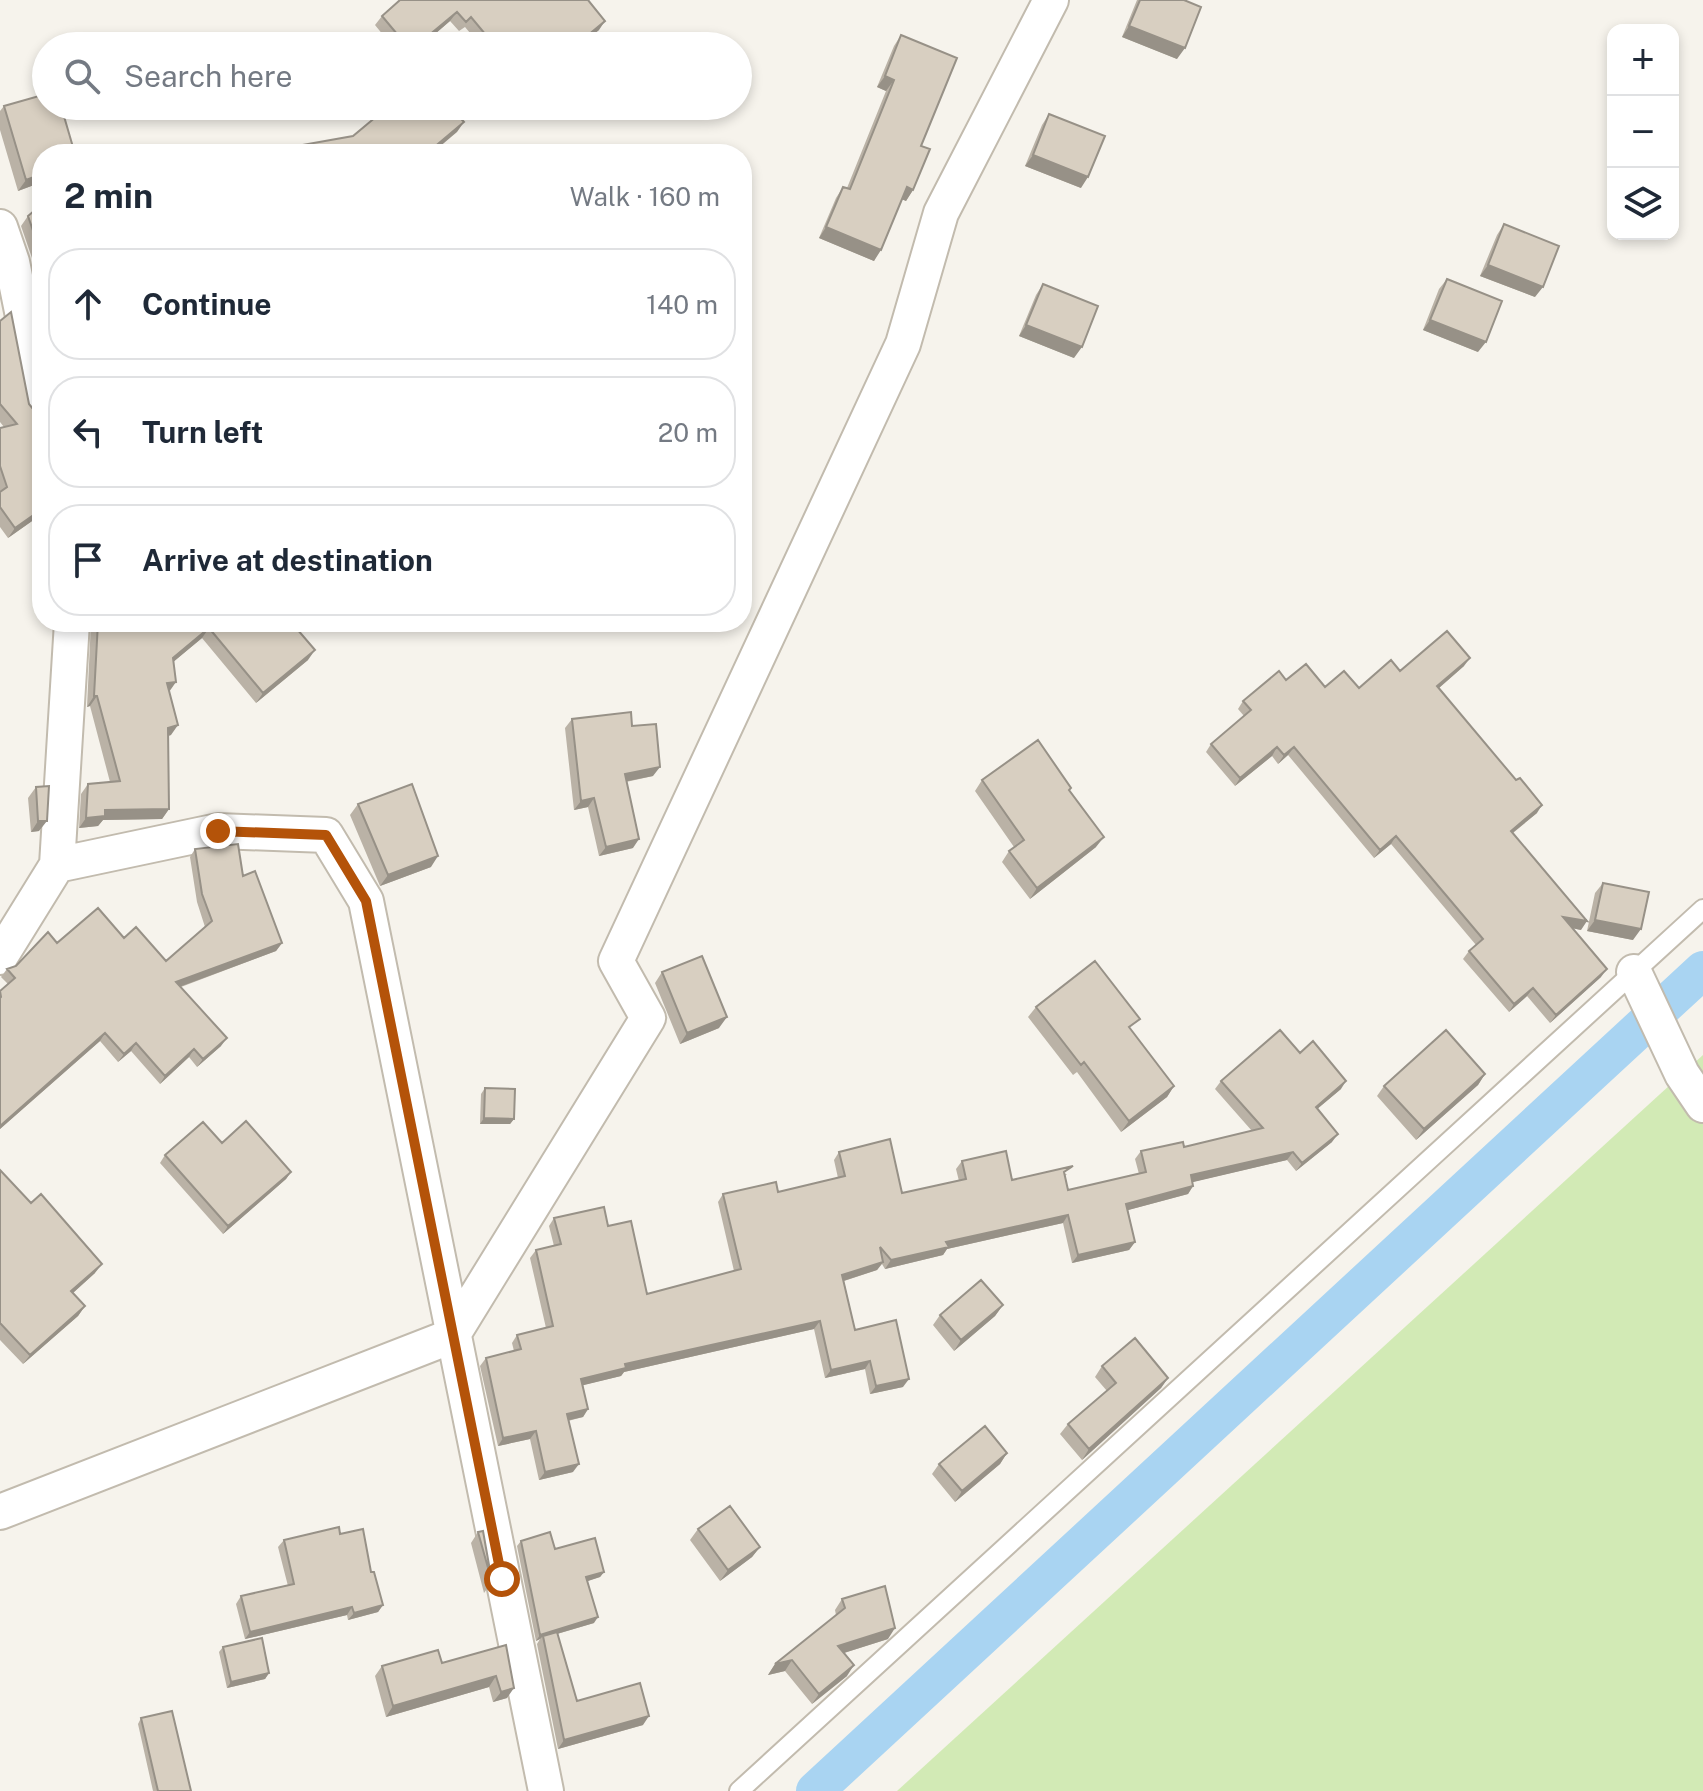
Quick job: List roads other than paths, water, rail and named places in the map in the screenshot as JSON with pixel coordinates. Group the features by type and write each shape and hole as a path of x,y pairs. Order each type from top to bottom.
{"street":[{"path":"0,1512 452,1336 648,1018 616,961 903,344 941,213 1051,0"},
{"path":"0,227 12,262 32,361"},
{"path":"0,957 57,865 71,632"},
{"path":"57,865 218,831 326,835 366,901 546,1791"},
{"path":"1634,972 1682,1074 1703,1105"}],"lane":[{"path":"739,1791 1703,909"}],"waterway":[{"path":"815,1791 1703,970"}]}
